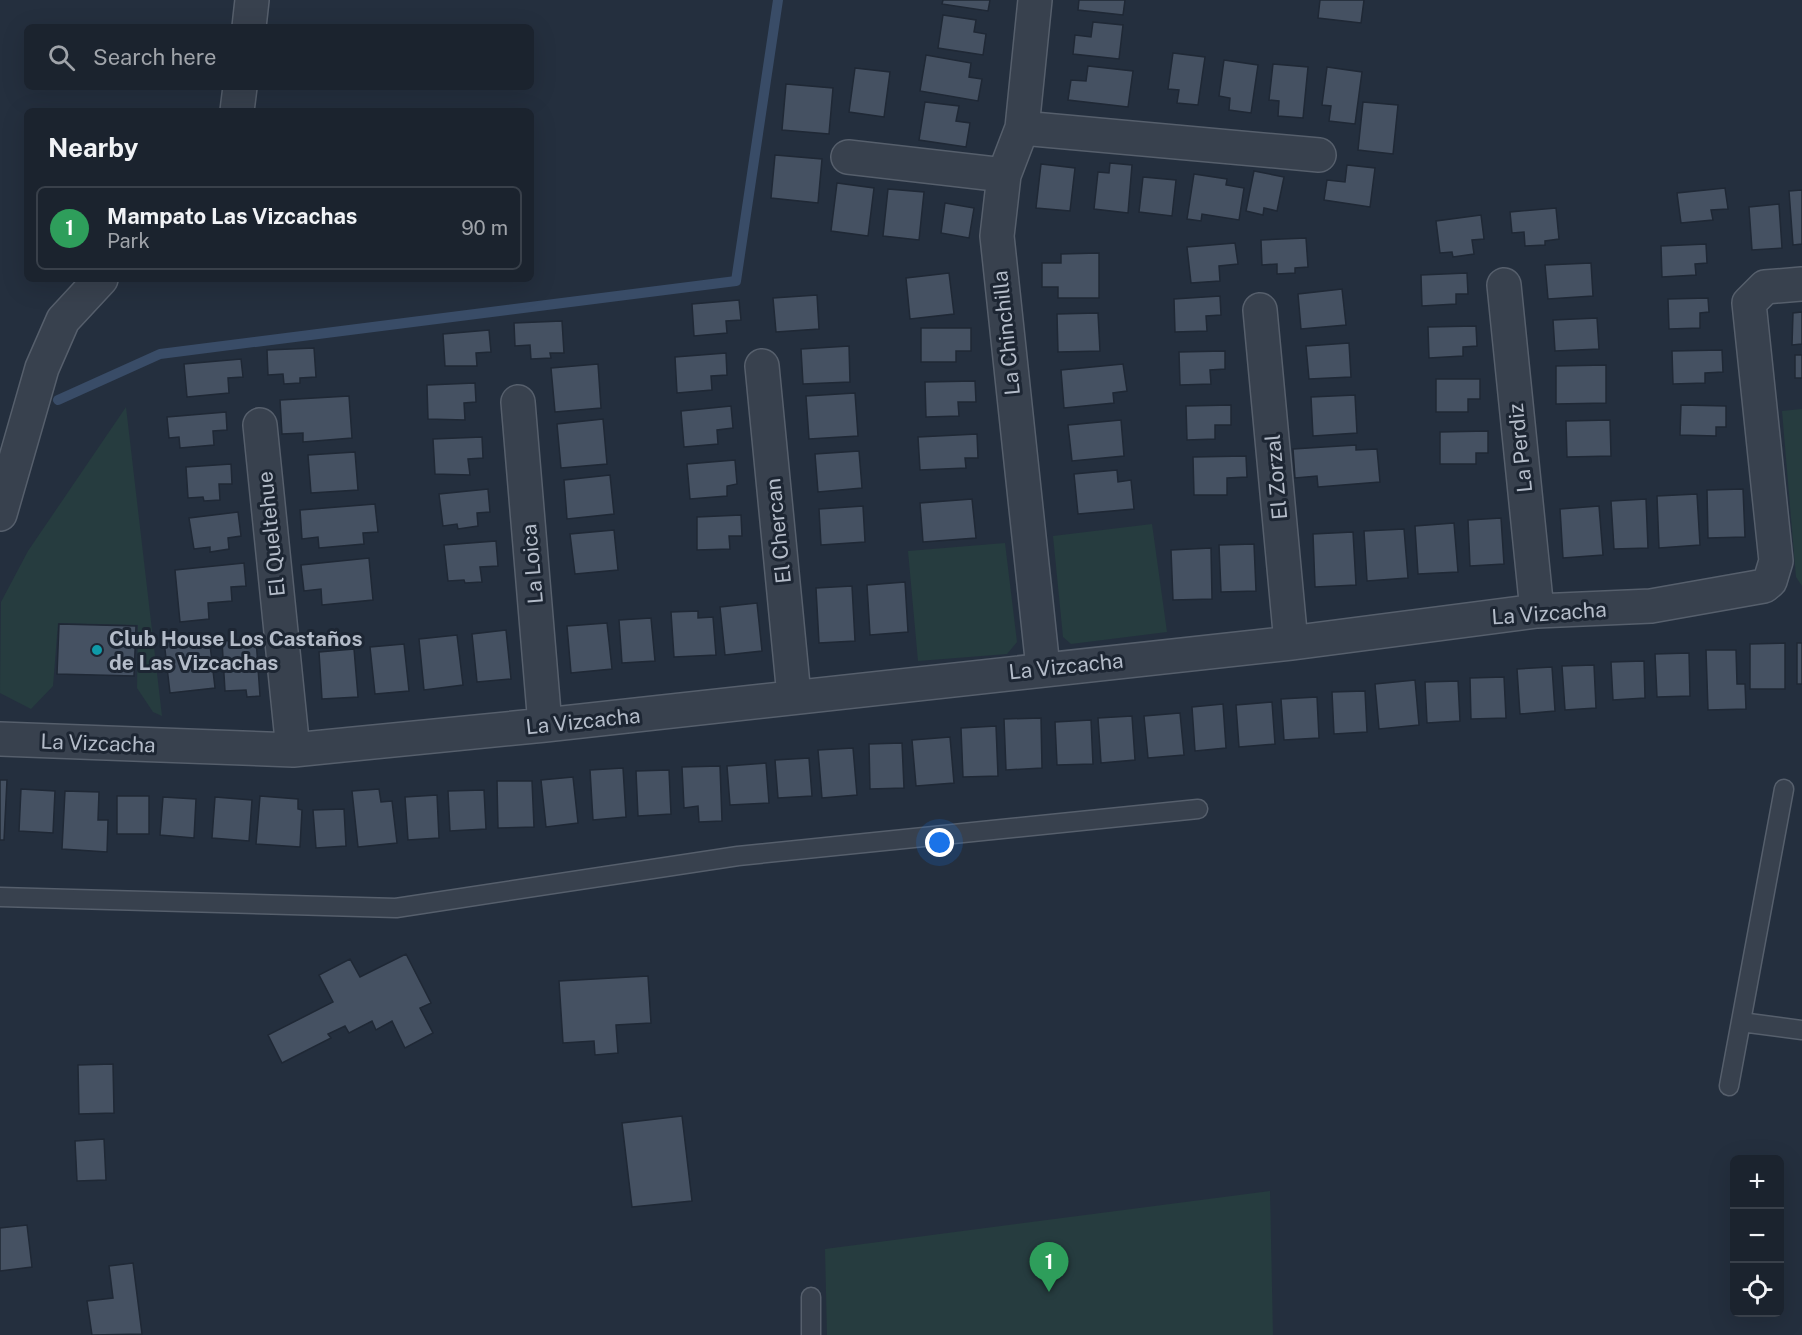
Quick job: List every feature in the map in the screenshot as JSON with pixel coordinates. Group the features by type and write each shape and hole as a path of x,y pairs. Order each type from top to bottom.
{"street":[{"path":"249,24 252,0"},
{"name":"La Chinchilla","path":"1035,0 1022,128 1004,175 997,236 1043,668"},
{"path":"237,108 240,90"},
{"path":"1022,128 1319,155"},
{"path":"848,156 1004,175"},
{"path":"0,514 42,368 63,320 98,282"},
{"name":"La Vizcacha","path":"6,733 293,750 545,725 1043,668 1292,643 1537,611 1651,606 1745,592 1764,586 1770,581 1776,561 1749,303 1765,287 1802,284"},
{"name":"La Perdiz","path":"1504,285 1537,611"},
{"name":"El Zorzal","path":"1260,310 1292,643"},
{"name":"El Chercan","path":"762,366 794,696"},
{"name":"La Loica","path":"518,402 545,725"},
{"name":"El Queltehue","path":"260,425 293,750"}],"lane":[{"path":"1729,1086 1784,789"},
{"path":"0,897 396,908 738,856 1198,809"},
{"path":"1741,1022 1802,1030"},
{"path":"811,1297 811,1335"}],"green space":[{"path":"126,407 162,716 153,712 137,688 138,625 58,623 53,686 31,709 0,693 1,602 28,551"},
{"path":"1802,409 1802,586 1796,577 1782,411"},
{"path":"1152,524 1167,632 1071,644 1063,637 1053,536"},
{"path":"1005,543 1017,642 1007,654 918,661 908,551"},
{"path":"1270,1191 1273,1335 827,1335 825,1249"}],"building":[{"path":"943,0 990,0 988,11 942,4"},
{"path":"1079,0 1125,0 1123,15 1078,10"},
{"path":"1320,0 1364,0 1361,23 1318,18"},
{"path":"943,15 976,20 974,32 986,34 983,55 938,48"},
{"path":"1093,22 1123,25 1119,59 1073,54 1075,35 1091,37"},
{"path":"1173,53 1205,57 1198,105 1177,103 1179,90 1168,89"},
{"path":"926,55 971,63 969,77 982,79 978,101 920,91"},
{"path":"1224,60 1258,65 1251,113 1229,110 1230,98 1219,96"},
{"path":"1273,64 1308,67 1303,118 1278,116 1279,101 1269,100"},
{"path":"1088,66 1133,71 1128,107 1068,100 1071,80 1086,81"},
{"path":"1327,67 1362,72 1355,124 1329,121 1331,106 1322,105"},
{"path":"855,68 890,72 884,117 849,112"},
{"path":"786,84 833,88 829,134 782,130"},
{"path":"925,102 959,106 956,121 970,123 966,147 919,140"},
{"path":"1363,102 1398,105 1393,154 1358,150"},
{"path":"775,155 822,159 818,203 771,198"},
{"path":"1110,163 1132,165 1128,213 1094,209 1098,172 1109,173"},
{"path":"1041,164 1075,168 1070,211 1036,208"},
{"path":"1347,165 1375,168 1370,207 1324,200 1327,180 1345,182"},
{"path":"1254,171 1284,177 1277,211 1264,208 1263,215 1246,211"},
{"path":"1194,174 1227,179 1226,185 1244,188 1239,220 1202,214 1201,221 1187,219"},
{"path":"1143,177 1176,180 1172,216 1139,212"},
{"path":"837,183 874,188 868,236 831,231"},
{"path":"1725,188 1728,209 1711,210 1713,220 1681,223 1677,193"},
{"path":"888,189 924,192 919,240 883,236"},
{"path":"1802,190 1802,244 1793,245 1789,191"},
{"path":"945,203 974,208 969,238 941,233"},
{"path":"1779,204 1782,248 1752,250 1749,207"},
{"path":"1556,208 1559,239 1545,241 1545,245 1525,246 1524,232 1512,233 1510,212"},
{"path":"1481,215 1484,239 1472,240 1474,254 1453,257 1452,252 1440,253 1436,221"},
{"path":"1306,238 1308,267 1295,268 1295,273 1277,274 1277,264 1262,265 1261,240"},
{"path":"1235,243 1238,264 1219,266 1220,281 1191,283 1187,247"},
{"path":"1706,244 1707,263 1695,264 1696,275 1662,277 1661,246"},
{"path":"1099,253 1099,298 1058,298 1058,287 1042,287 1042,263 1061,263 1061,254"},
{"path":"1591,263 1593,296 1548,299 1545,265"},
{"path":"949,273 954,314 910,319 906,278"},
{"path":"1467,273 1468,294 1456,294 1456,304 1422,306 1421,275"},
{"path":"1342,289 1346,325 1301,329 1298,294"},
{"path":"817,295 819,329 776,332 773,298"},
{"path":"1220,296 1221,315 1206,316 1207,331 1175,332 1174,299"},
{"path":"1708,298 1709,312 1700,313 1700,328 1669,329 1668,299"},
{"path":"739,300 741,320 726,321 727,333 694,336 692,304"},
{"path":"1802,312 1802,344 1792,345 1793,313"},
{"path":"1098,313 1100,351 1058,352 1057,314"},
{"path":"1597,318 1599,349 1555,351 1553,320"},
{"path":"562,321 564,353 550,353 551,358 531,359 530,345 515,346 514,323"},
{"path":"1476,326 1477,346 1463,347 1463,356 1429,358 1428,327"},
{"path":"921,328 971,328 971,351 956,351 956,362 921,362"},
{"path":"489,330 491,352 476,353 477,366 445,366 443,334"},
{"path":"1349,343 1351,377 1309,379 1306,346"},
{"path":"849,346 850,382 803,384 801,349"},
{"path":"314,348 316,377 300,378 300,383 284,384 283,374 268,375 267,350"},
{"path":"1722,350 1723,372 1705,373 1705,383 1673,384 1672,351"},
{"path":"1225,351 1225,369 1210,370 1211,384 1180,385 1179,352"},
{"path":"726,353 727,375 711,376 712,390 677,393 675,357"},
{"path":"1795,355 1802,355 1802,378 1795,378"},
{"path":"241,359 243,377 228,378 229,393 187,397 184,364"},
{"path":"598,364 601,408 555,412 551,368"},
{"path":"1123,364 1127,391 1113,393 1114,403 1064,408 1061,370"},
{"path":"1606,365 1606,403 1556,404 1556,366"},
{"path":"1436,379 1480,379 1480,399 1468,399 1468,412 1436,412"},
{"path":"975,381 976,402 958,402 959,416 926,417 925,382"},
{"path":"475,383 476,402 464,403 465,420 428,419 427,385"},
{"path":"855,393 858,436 809,439 806,396"},
{"path":"1355,395 1357,433 1313,436 1311,397"},
{"path":"349,396 352,438 303,442 303,433 282,434 280,400"},
{"path":"1231,405 1231,425 1215,425 1215,439 1187,440 1186,406"},
{"path":"1681,405 1726,406 1726,427 1716,427 1716,436 1680,435"},
{"path":"731,406 733,428 717,430 718,444 684,447 681,411"},
{"path":"226,412 227,430 213,431 214,445 180,448 179,437 169,438 167,417"},
{"path":"603,419 607,464 561,468 557,424"},
{"path":"1121,420 1124,456 1072,461 1068,425"},
{"path":"1610,420 1611,456 1567,457 1566,421"},
{"path":"1488,431 1488,453 1476,453 1476,464 1440,464 1440,432"},
{"path":"977,434 978,458 965,458 966,468 920,470 918,437"},
{"path":"482,437 483,458 468,459 470,475 435,474 433,439"},
{"path":"1356,445 1356,450 1377,449 1380,482 1318,487 1317,476 1295,478 1293,449"},
{"path":"859,451 862,488 818,492 815,454"},
{"path":"355,452 358,490 311,493 308,455"},
{"path":"1246,456 1247,477 1227,478 1227,495 1194,495 1193,457"},
{"path":"735,460 737,484 727,486 727,496 690,499 687,464"},
{"path":"231,464 232,484 219,484 220,500 204,501 203,497 188,498 186,467"},
{"path":"1117,470 1118,482 1131,480 1134,509 1078,514 1074,474"},
{"path":"610,475 614,514 567,519 564,480"},
{"path":"488,489 490,512 477,513 478,526 458,529 457,524 443,526 439,494"},
{"path":"1743,489 1745,537 1708,538 1707,490"},
{"path":"1697,494 1700,545 1659,548 1657,496"},
{"path":"972,499 976,538 923,542 920,503"},
{"path":"1646,499 1648,548 1614,549 1611,501"},
{"path":"375,504 378,532 363,533 364,544 319,548 318,537 302,539 300,510"},
{"path":"863,506 865,542 821,545 819,509"},
{"path":"1599,506 1603,555 1563,558 1560,509"},
{"path":"238,512 241,536 228,538 229,549 210,552 210,547 194,549 189,518"},
{"path":"741,515 742,536 729,536 730,549 697,550 697,517"},
{"path":"1501,518 1504,564 1470,566 1468,520"},
{"path":"1454,523 1458,572 1418,574 1415,526"},
{"path":"1404,529 1408,578 1367,581 1364,531"},
{"path":"614,530 618,570 575,574 570,534"},
{"path":"1353,532 1356,585 1315,587 1313,534"},
{"path":"496,541 498,566 480,567 482,582 448,581 444,545"},
{"path":"1254,544 1256,591 1221,592 1219,545"},
{"path":"1211,548 1212,599 1173,600 1171,550"},
{"path":"369,558 373,600 322,605 321,589 304,591 301,565"},
{"path":"244,563 246,586 231,587 232,601 208,603 209,619 180,622 175,570"},
{"path":"905,582 908,632 870,635 867,585"},
{"path":"852,586 855,641 819,643 816,588"},
{"path":"757,603 762,651 725,655 720,607"},
{"path":"698,611 698,618 713,617 716,655 674,657 671,612"},
{"path":"651,618 655,661 622,663 619,620"},
{"path":"607,623 612,669 571,673 567,626"},
{"name":"Club House Los Castaños de Las Vizcachas","path":"59,624 136,626 134,676 57,674"},
{"path":"506,630 511,679 477,682 472,634"},
{"path":"457,635 463,685 424,690 419,639"},
{"path":"209,636 215,688 170,693 164,641"},
{"path":"256,639 260,696 247,697 246,690 225,691 222,641"},
{"path":"1785,643 1785,689 1750,689 1750,644"},
{"path":"1797,643 1802,643 1802,684 1797,684"},
{"path":"404,644 409,691 375,694 370,647"},
{"path":"354,649 358,697 322,699 319,652"},
{"path":"1706,650 1736,650 1737,684 1745,684 1746,709 1708,710"},
{"path":"1689,653 1690,696 1657,697 1655,654"},
{"path":"1644,661 1645,698 1613,700 1611,662"},
{"path":"1594,665 1596,708 1565,710 1562,666"},
{"path":"1552,667 1555,711 1520,714 1517,669"},
{"path":"1504,677 1506,718 1471,719 1470,678"},
{"path":"1415,680 1419,725 1379,729 1375,684"},
{"path":"1458,681 1460,721 1427,723 1425,682"},
{"path":"1365,691 1367,732 1334,734 1332,692"},
{"path":"1317,697 1319,738 1284,740 1281,699"},
{"path":"1272,702 1275,744 1239,747 1236,705"},
{"path":"1223,704 1226,748 1195,751 1192,707"},
{"path":"1180,713 1184,755 1148,758 1144,716"},
{"path":"1132,716 1135,760 1101,763 1098,718"},
{"path":"1041,718 1042,768 1006,770 1004,719"},
{"path":"1091,720 1093,764 1057,765 1055,722"},
{"path":"996,726 998,776 963,777 961,728"},
{"path":"950,737 954,783 916,786 912,740"},
{"path":"902,743 904,788 870,789 869,744"},
{"path":"853,748 857,795 822,798 818,750"},
{"path":"809,758 812,796 778,798 775,760"},
{"path":"766,763 769,803 730,805 727,766"},
{"path":"720,766 722,821 699,822 698,806 684,808 682,767"},
{"path":"623,768 626,817 593,820 590,770"},
{"path":"669,770 671,814 638,816 636,771"},
{"path":"573,777 578,823 546,827 541,780"},
{"path":"0,780 7,780 4,840 0,840"},
{"path":"497,781 532,781 534,827 498,828"},
{"path":"21,789 55,791 53,833 19,831"},
{"path":"379,789 381,802 392,801 397,843 358,847 352,791"},
{"path":"484,790 486,829 450,831 448,791"},
{"path":"65,791 99,792 98,820 108,820 107,852 62,849"},
{"path":"437,795 439,838 408,840 405,797"},
{"path":"117,796 149,796 149,834 117,834"},
{"path":"260,796 298,799 298,809 302,810 300,847 256,844"},
{"path":"163,797 196,799 194,838 160,835"},
{"path":"215,797 252,800 249,841 212,838"},
{"path":"344,809 346,846 316,848 313,810"},
{"path":"406,954 431,1003 420,1008 433,1033 405,1048 392,1021 376,1030 372,1021 349,1033 345,1026 328,1034 331,1038 282,1063 268,1035 333,1002 319,975 350,959 360,977"},
{"path":"648,976 651,1023 616,1025 618,1053 595,1055 594,1041 563,1043 559,981"},
{"path":"113,1064 114,1113 79,1114 78,1065"},
{"path":"682,1116 692,1201 632,1207 622,1123"},
{"path":"104,1139 106,1180 77,1181 75,1141"},
{"path":"27,1225 32,1267 0,1271 0,1228"},
{"path":"133,1263 142,1334 92,1335 87,1301 113,1298 109,1266"}],"waterway":[{"path":"58,400 160,354 736,281 778,0"}],"place":[{"name":"Club House Los Castaños de Las Vizcachas","path":"97,650"},
{"name":"Mampato Las Vizcachas","path":"1049,1292"}]}
